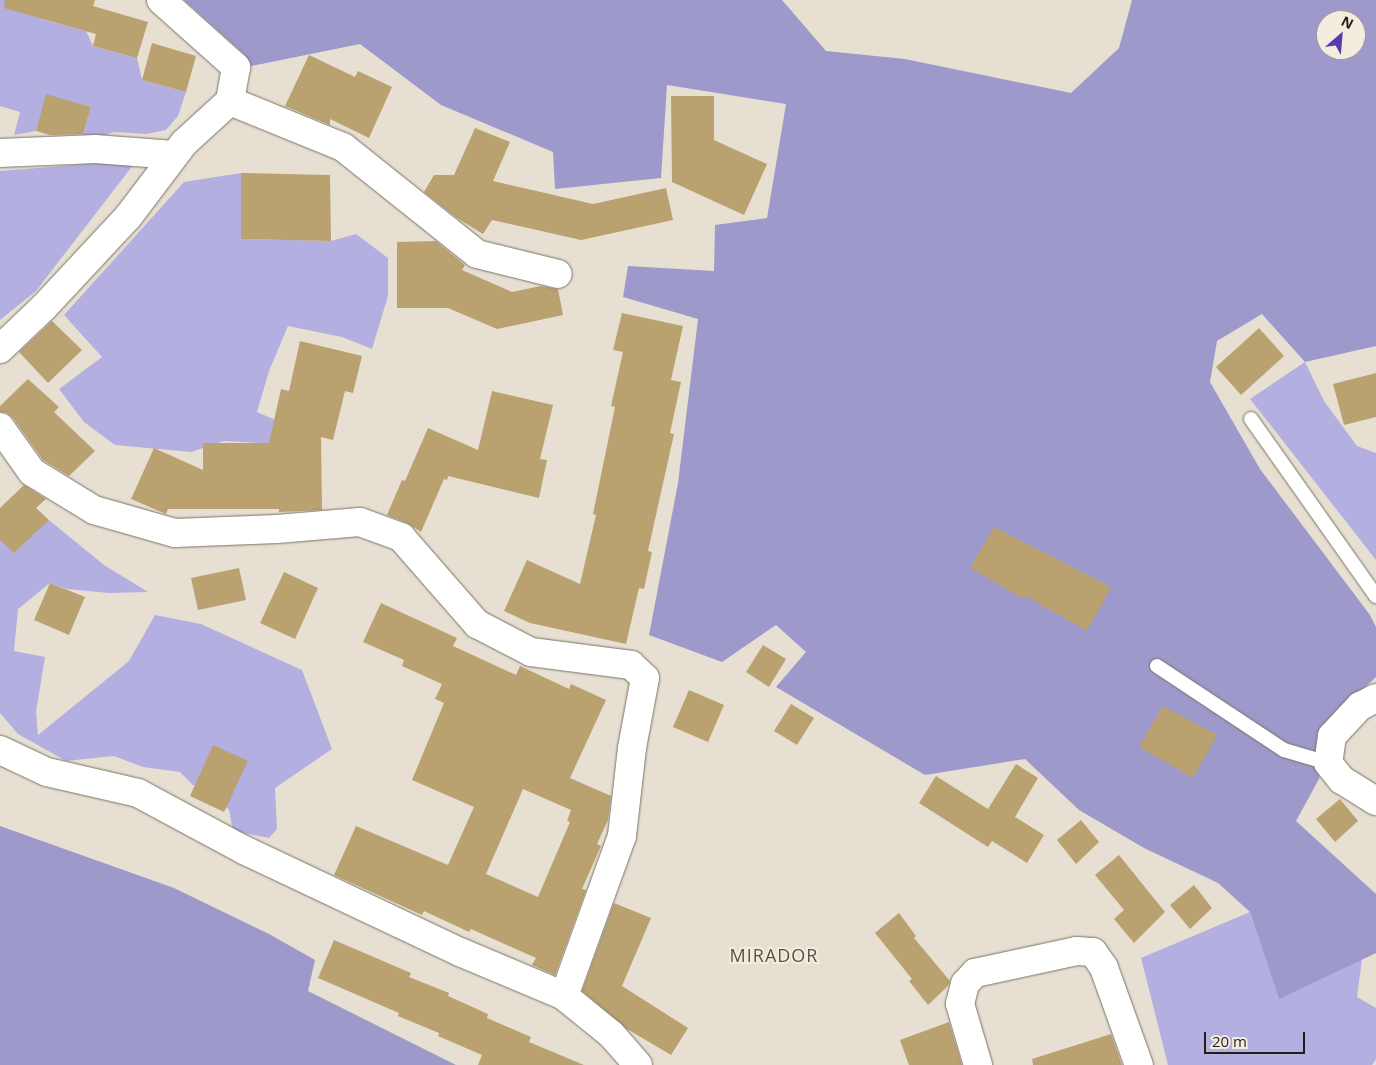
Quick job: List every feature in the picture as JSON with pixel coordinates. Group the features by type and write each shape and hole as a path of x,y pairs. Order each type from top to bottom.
{"street":[{"path":"0,350 44,308 128,217 184,143 230,101 236,67 161,0"},
{"path":"230,101 343,147 478,254 558,274"},
{"path":"0,153 95,149 174,155"},
{"path":"0,427 32,472 94,510 175,533 277,529 360,522 401,537 477,624 531,652 631,664 645,678 632,748 622,836 564,996"},
{"path":"1376,698 1360,706 1332,736 1328,763 1342,780 1376,801"},
{"path":"0,750 47,772 138,793 244,850 460,952 564,996 611,1034 638,1065"},
{"path":"978,1065 960,1004 965,984 975,973 1078,951 1093,952 1104,968 1139,1065"}],"lane":[{"path":"1251,419 1376,596"},
{"path":"1157,666 1284,750 1328,763"}],"shaded area":[{"path":"0,0 47,0 42,19 86,31 93,46 137,58 142,80 186,92 178,116 166,130 146,134 114,132 80,144 91,107 47,95 36,131 14,135 20,112 0,106"},
{"path":"184,0 782,0 826,51 905,59 1071,93 1119,48 1132,0 1376,0 1376,346 1305,362 1262,314 1217,341 1210,382 1260,469 1370,615 1376,627 1376,677 1325,724 1319,779 1296,821 1376,894 1376,953 1279,999 1250,912 1218,883 1144,848 1079,810 1025,759 925,775 776,687 806,652 776,625 722,662 649,635 678,483 698,319 623,297 628,266 714,271 715,225 767,218 786,104 667,85 661,178 555,189 553,152 441,105 360,44 251,66 245,55"},
{"path":"137,160 36,291 0,320 0,171"},
{"path":"241,173 242,239 331,241 356,234 388,258 388,296 372,349 342,337 288,326 269,371 257,412 308,434 297,445 224,441 191,452 115,445 84,422 59,389 102,357 64,315 184,182"},
{"path":"1305,362 1324,401 1357,446 1376,453 1376,560 1250,399"},
{"path":"49,520 104,565 148,592 109,593 67,589 50,583 18,609 14,651 45,657 36,712 38,735 129,661 155,615 201,624 302,670 332,749 275,788 277,829 269,838 233,831 229,810 211,792 193,785 180,772 143,767 114,756 66,761 18,734 0,713 0,538"},
{"path":"0,826 174,888 269,934 315,960 308,991 456,1065 0,1065"},
{"path":"1250,912 1279,998 1362,959 1357,997 1376,1008 1376,1059 1372,1065 1168,1065 1141,958"}],"building":[{"path":"5,0 95,0 93,6 148,22 137,58 93,46 96,34 4,8"},
{"path":"152,43 196,56 186,92 142,80"},
{"path":"309,55 355,77 358,71 392,87 369,138 330,119 330,125 285,106"},
{"path":"46,94 91,107 83,134 50,135 36,131"},
{"path":"671,96 714,96 714,140 767,164 744,215 672,182"},
{"path":"475,128 510,142 493,181 593,204 666,188 673,220 581,240 492,220 483,234 457,218 424,192 434,175 454,175"},
{"path":"241,173 330,175 331,241 241,239"},
{"path":"436,241 465,265 462,270 512,292 541,286 558,289 563,315 497,329 448,308 397,308 397,242"},
{"path":"622,313 683,326 671,380 681,382 670,433 674,434 648,551 652,552 644,589 639,588 626,644 530,623 504,611 527,560 580,584 596,515 593,514 615,407 611,406 623,352 613,350"},
{"path":"52,321 82,350 48,383 19,352"},
{"path":"1259,328 1284,356 1241,395 1216,367"},
{"path":"300,341 362,356 353,393 345,391 333,440 321,437 322,510 279,512 279,509 168,509 166,514 131,499 154,448 203,470 203,443 269,443 281,389 289,391"},
{"path":"1376,373 1376,417 1344,425 1333,384"},
{"path":"28,379 59,407 54,412 95,451 69,476 43,460 13,418 7,413 0,412 0,406"},
{"path":"492,391 553,405 540,459 547,460 539,498 448,476 447,480 444,479 421,532 407,523 387,515 402,480 405,481 428,428 478,450"},
{"path":"24,485 46,499 36,508 49,520 14,553 0,540 0,508"},
{"path":"994,527 1111,587 1087,631 1026,596 1024,599 970,568"},
{"path":"239,568 246,600 198,610 191,578"},
{"path":"284,572 318,588 295,639 260,623"},
{"path":"50,583 85,597 69,635 34,620"},
{"path":"381,603 457,638 453,646 516,675 520,666 569,689 571,684 606,700 570,778 611,796 608,820 597,844 601,846 582,889 586,890 555,975 532,965 536,958 471,929 469,932 424,911 422,915 334,875 356,826 448,865 474,807 412,780 444,703 435,699 442,684 402,666 404,660 363,642","holes":["523,789 571,810 567,821 570,822 538,897 486,874"]},
{"path":"763,645 786,659 769,687 746,672"},
{"path":"689,690 724,705 708,742 673,727"},
{"path":"791,704 814,718 797,745 774,731"},
{"path":"1163,706 1217,735 1193,778 1139,747"},
{"path":"213,745 248,761 224,812 190,796"},
{"path":"1016,764 1038,778 1015,817 1044,835 1027,863 992,841 988,847 919,803 936,776 988,809"},
{"path":"1340,799 1358,821 1335,842 1316,819"},
{"path":"1081,820 1099,842 1076,864 1057,840"},
{"path":"1119,855 1165,912 1134,943 1114,919 1124,910 1095,875"},
{"path":"1194,885 1212,908 1190,929 1170,905"},
{"path":"614,903 651,918 622,986 688,1028 671,1055 627,1029 582,991"},
{"path":"899,913 916,936 914,938 950,981 948,986 928,1005 909,981 912,979 875,933"},
{"path":"334,940 411,973 409,977 449,993 448,996 488,1014 487,1018 531,1037 529,1042 584,1065 478,1065 482,1055 438,1036 439,1033 398,1016 399,1013 318,978"},
{"path":"949,1022 962,1065 909,1065 900,1040"},
{"path":"1111,1034 1122,1065 1033,1065 1032,1059"}],"district":[{"name":"MIRADOR","path":"774,955"}]}
